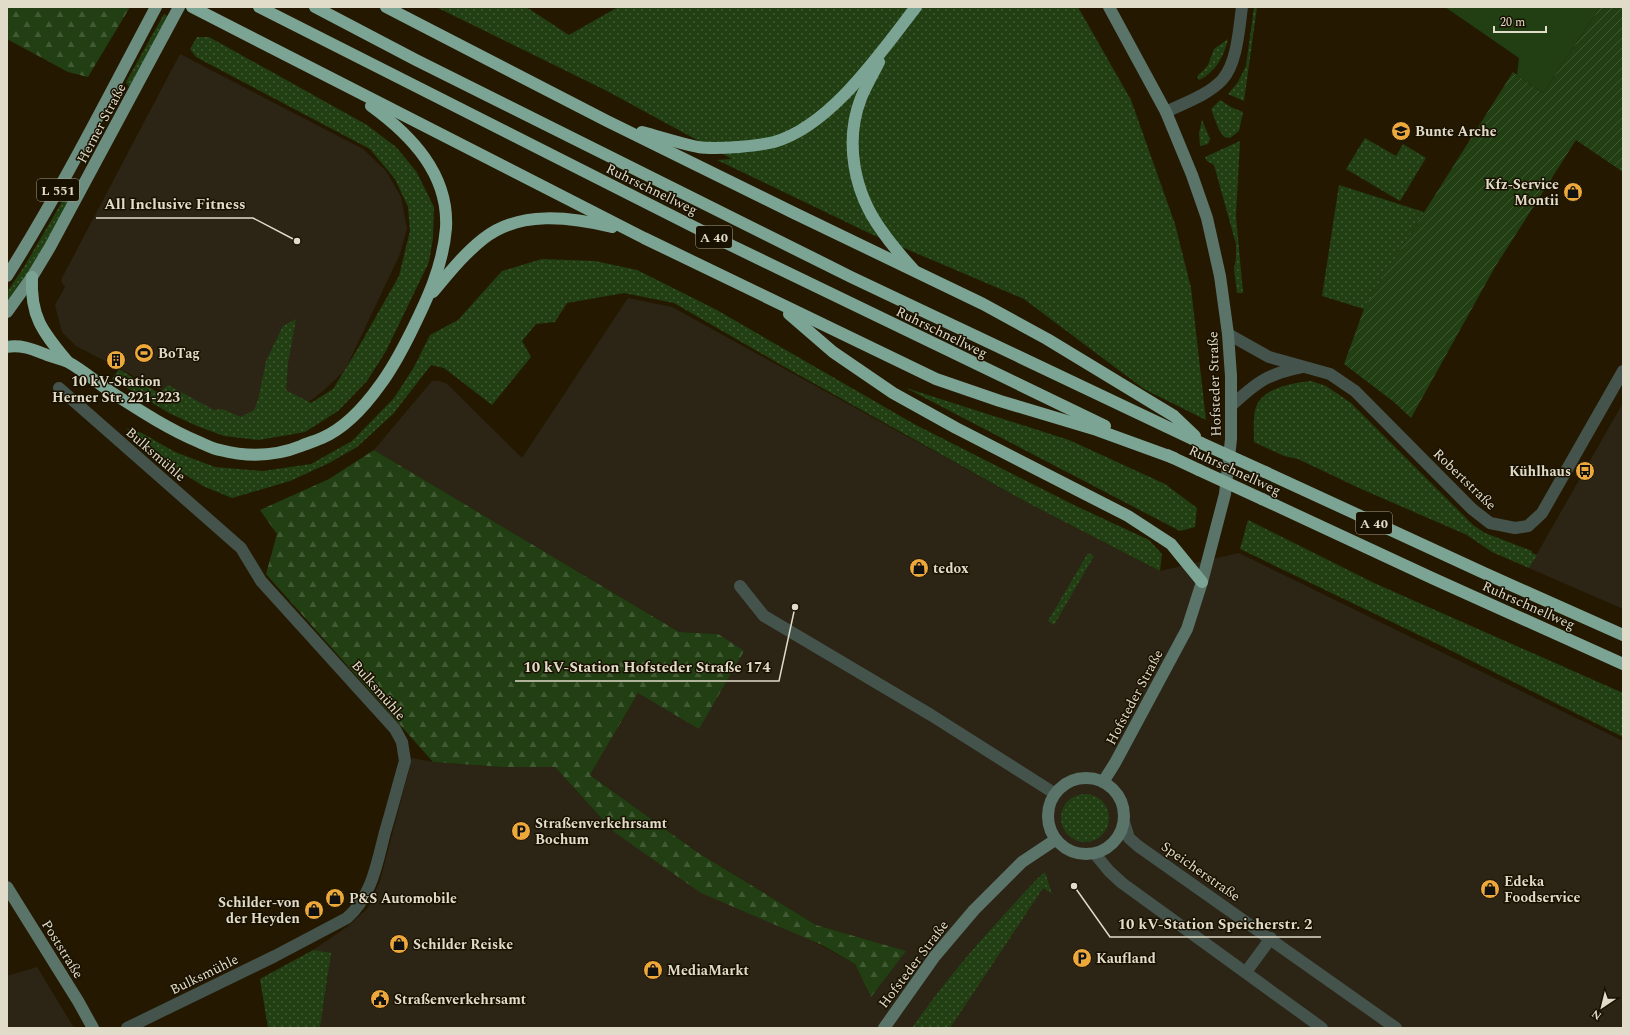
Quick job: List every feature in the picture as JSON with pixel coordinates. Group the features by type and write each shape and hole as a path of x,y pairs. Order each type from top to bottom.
{"highway":[{"path":"192,7 324,76 644,238 936,379 1000,401 1097,430 1174,458"},
{"name":"Ruhrschnellweg","path":"259,7 552,157 739,250 996,374 1432,578 1623,664"},
{"name":"Ruhrschnellweg","path":"315,7 423,63 851,277 1201,443 1476,570 1623,635"},
{"path":"386,7 607,121 983,304 1047,339 1174,416 1201,443"},
{"path":"607,121 699,147 745,147 775,141 800,130 822,115 846,93 886,48 916,7"},
{"path":"905,21 920,7"},
{"path":"886,48 861,98 854,126 852,152 858,184 868,208 881,230 915,272"},
{"path":"7,347 21,346 68,362 156,420 185,436 219,450 257,455 288,451 324,438 348,421 371,398 391,370 429,298 443,250 446,219 441,191 435,174 412,141 396,125 363,100 324,76"},
{"path":"429,298 467,252 484,237 510,225 528,220 564,218 590,221 620,229 644,238"},
{"path":"32,277 31,295 40,324 45,334 68,362"},
{"path":"760,295 789,315 845,361 893,393 956,428 1128,516 1171,544 1202,582"}],"main road":[{"name":"Herner Straße","path":"7,276 25,248 68,171 156,7"},
{"name":"Herner Straße","path":"7,312 32,277 86,182 179,7"}],"street":[{"name":"Hofsteder Straße","path":"1100,7 1119,24"},
{"name":"Hofsteder Straße","path":"1103,782 1187,629 1202,582 1225,494 1231,439 1231,376 1228,334 1220,276 1207,218 1192,175 1166,112 1110,7"},
{"path":"1166,112 1211,89 1223,80 1233,64 1242,7"},
{"name":"Robertstraße","path":"1228,334 1269,357 1330,374 1355,391 1472,509 1490,523 1514,528 1528,526 1542,513 1623,371"},
{"name":"Robertstraße","path":"1231,406 1247,391 1271,375 1282,371 1304,367"},
{"name":"Bulksmühle","path":"59,388 241,548 261,581 395,729 402,742 405,761 372,882 362,902 356,910 347,918 282,953 127,1028"},
{"path":"740,586 764,616 920,709 1054,793"},
{"path":"1093,778 1103,782 1113,789 1120,799 1124,810 1124,822 1121,832 1115,841 1107,848 1095,854 1074,853 1064,848 1055,840 1049,830 1047,818 1048,805 1054,793 1061,786 1071,780 1093,778"},
{"name":"Speicherstraße","path":"1124,822 1129,838 1138,846 1271,938 1396,1028"},
{"name":"Hofsteder Straße","path":"884,1028 934,956 974,910 1022,862 1055,840"},
{"path":"1095,854 1108,871 1122,884 1322,1028"},
{"name":"Poststraße","path":"7,887 78,1000 93,1028"},
{"path":"1246,972 1271,938"}],"shaded area":[{"path":"180,54 363,149 386,171 401,197 407,228 400,254 345,370 323,391 293,414 261,425 207,414 76,346 62,332 55,305 65,287 61,281 62,278"},
{"path":"628,298 672,307 1028,503 1160,571 1239,553 1623,741 1623,1028 320,1028 328,975 313,950 347,927 368,908 380,881 412,758 433,762 502,767 555,767 614,832 855,964 871,997 905,951 816,925 697,852 590,775 638,693 718,634 679,632 374,450 432,381 439,381 446,383 522,458"},
{"path":"1623,403 1623,609 1529,568"},
{"path":"37,967 74,1028 7,1028 7,976"}],"green space":[{"path":"7,7 130,7 88,77 68,72 7,39"},
{"path":"436,7 526,7 569,35 618,7 1078,7 1131,100 1175,224 1191,288 1206,420 1144,389 1024,299 871,234 717,160 732,159 607,91"},
{"path":"1254,7 1257,7 1244,101 1228,94 1238,82 1246,66"},
{"path":"1445,7 1600,7 1543,93 1517,75 1519,58"},
{"path":"1600,7 1623,7 1623,172 1576,140 1495,267 1411,418 1394,402 1344,364 1364,309 1513,72 1543,93"},
{"path":"164,14 169,17 130,87 126,82"},
{"path":"197,37 209,37 367,125 396,147 416,171 434,207 433,238 429,262 386,351 367,381 338,411 305,432 259,440 224,436 169,413 112,379 119,369 159,393 168,385 214,410 222,409 241,417 254,410 258,400 266,361 283,326 296,319 288,363 286,390 311,403 333,389 399,276 410,231 408,207 395,179 370,149 196,57 190,49"},
{"path":"1228,39 1222,57 1215,68 1199,80 1197,76 1208,65 1214,49"},
{"path":"1220,100 1243,112 1239,131 1230,138 1224,137 1219,130 1211,109"},
{"path":"1202,120 1210,139 1208,144 1200,146 1199,133"},
{"path":"1365,138 1396,156 1403,144 1426,158 1400,201 1346,169"},
{"path":"1240,141 1236,216 1243,293 1237,293 1234,269 1236,244 1214,165 1207,161 1205,157"},
{"path":"1339,185 1424,212 1364,309 1322,296"},
{"path":"70,188 75,191 35,264 7,304 7,292 25,265"},
{"path":"542,259 595,261 637,270 715,309 914,424 1074,505 1149,540 1162,554 1160,571 1028,503 790,370 674,303 624,293 567,303 555,322 536,324 522,341 531,357 492,405 444,368 431,365 393,414 357,447 329,463 290,481 232,498 203,486 159,458 126,428 142,433 175,452 215,467 263,471 311,464 352,441 394,398 414,367 430,335 458,320 502,271"},
{"path":"1311,381 1326,386 1351,403 1473,525 1485,533 1532,551 1532,553 1537,555 1529,568 1492,552 1467,535 1359,488 1298,459 1284,456 1254,442 1255,411 1258,403 1263,397 1269,392 1286,385"},
{"path":"906,388 1069,440 1165,484 1197,508 1195,527 1180,531"},
{"path":"374,450 679,632 718,634 744,651 699,729 638,693 590,775 697,852 816,925 906,951 871,997 855,964 822,945 701,893 614,832 555,767 502,767 433,762 266,574 277,534 260,510 329,479"},
{"path":"1248,520 1374,583 1623,693 1623,737 1444,647 1240,549"},
{"path":"1088,553 1094,556 1054,625 1048,621"},
{"path":"1080,794 1090,794 1102,801 1109,813 1109,823 1102,835 1090,842 1080,842 1072,838 1065,831 1061,823 1061,813 1065,805 1072,798"},
{"path":"1045,872 1052,894 1043,888 950,1028 912,1028 941,989 988,932"},
{"path":"313,950 331,953 320,1028 268,1028 260,979"}],"place":[{"name":"Bunte Arche","path":"1401,131"},
{"name":"Kfz-Service Montii","path":"1573,192"},
{"name":"All Inclusive Fitness","path":"297,241"},
{"name":"BoTag","path":"144,353"},
{"name":"10 kV-Station Herner Str. 221-223","path":"116,360"},
{"name":"Kühlhaus","path":"1585,471"},
{"name":"tedox","path":"919,568"},
{"name":"10 kV-Station Hofsteder Straße 174","path":"795,607"},
{"name":"Straßenverkehrsamt Bochum","path":"521,831"},
{"name":"10 kV-Station Speicherstr. 2","path":"1074,886"},
{"name":"Edeka Foodservice","path":"1490,889"},
{"name":"P&S Automobile","path":"335,898"},
{"name":"Schilder-von der Heyden","path":"314,910"},
{"name":"Schilder Reiske","path":"399,944"},
{"name":"Kaufland","path":"1082,958"},
{"name":"MediaMarkt","path":"653,970"},
{"name":"Straßenverkehrsamt","path":"380,999"}]}
